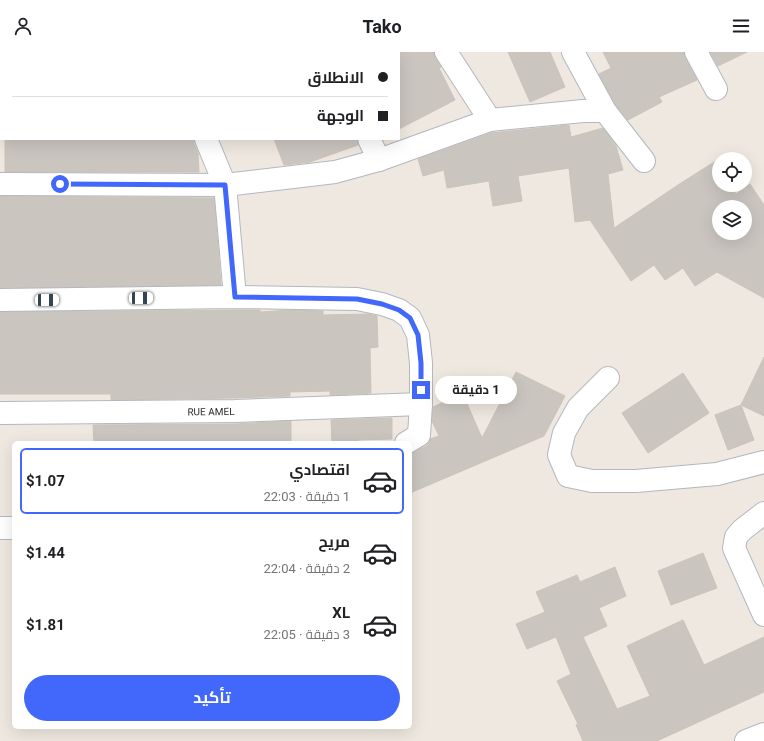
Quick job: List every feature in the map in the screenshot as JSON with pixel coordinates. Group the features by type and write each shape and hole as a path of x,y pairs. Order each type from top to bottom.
{"street":[{"path":"446,52 490,120"},
{"path":"574,52 605,112 644,161"},
{"path":"696,52 716,89"},
{"path":"0,184 225,185 335,172 379,160 490,120 583,112 605,112"},
{"path":"206,140 225,185 235,297"},
{"path":"369,140 379,160"},
{"path":"0,300 235,297 357,299 382,304 399,310 410,318 418,335 421,363 419,435 409,441"},
{"path":"608,378 578,408 564,433 559,455 568,476 592,481 636,481 717,474 764,462"},
{"name":"RUE AMEL","path":"0,412 235,411 421,404"},
{"path":"764,513 742,530 736,537 734,548 764,615"},
{"path":"0,528 12,528"},
{"path":"746,741 764,734"}],"building":[{"path":"400,52 434,52 435,58 441,67 439,68 455,100 400,128"},
{"path":"508,52 550,52 565,87 530,102"},
{"path":"603,52 684,52 685,58 697,80 659,97 662,102 628,120 615,104 599,74 611,68"},
{"path":"710,52 747,52 718,66"},
{"path":"569,125 571,137 603,128 616,146 623,170 608,174 614,228 712,163 712,192 735,192 736,194 739,192 752,192 752,187 764,205 764,298 717,272 695,286 683,268 665,280 654,265 631,281 590,220 575,222 569,168 518,176 522,201 493,206 489,181 447,188 444,170 423,176 418,159 491,133"},
{"path":"5,140 194,140 198,153 199,172 5,172"},
{"path":"274,140 357,140 358,145 310,162 284,165"},
{"path":"0,196 214,198 221,285 0,288"},
{"path":"260,310 260,312 292,310 323,311 323,315 368,314 377,316 378,347 370,348 371,393 330,395 330,391 290,392 290,396 111,400 111,394 0,394 0,312"},
{"path":"764,357 764,416 741,405"},
{"path":"516,372 565,396 544,436 412,492 412,453 426,446 430,439 439,436 432,421 433,407 442,403 437,392 458,383 482,438"},
{"path":"683,373 709,413 648,453 622,413"},
{"path":"741,405 754,440 728,450 715,415"},
{"path":"392,418 392,439 332,441 331,420"},
{"path":"291,421 291,441 94,441 93,425 235,424"},
{"path":"703,553 717,588 671,605 658,571"},
{"path":"615,567 626,596 599,608 607,626 583,637 617,709 650,696 627,646 683,620 704,665 764,637 764,692 657,741 583,741 576,725 578,724 557,681 571,674 556,637 527,649 516,624 545,612 536,592 577,575 580,582"}],"route":[{"path":"60,184 225,185 235,297 357,299 382,304 399,310 410,318 418,335 421,363 421,390"}]}
